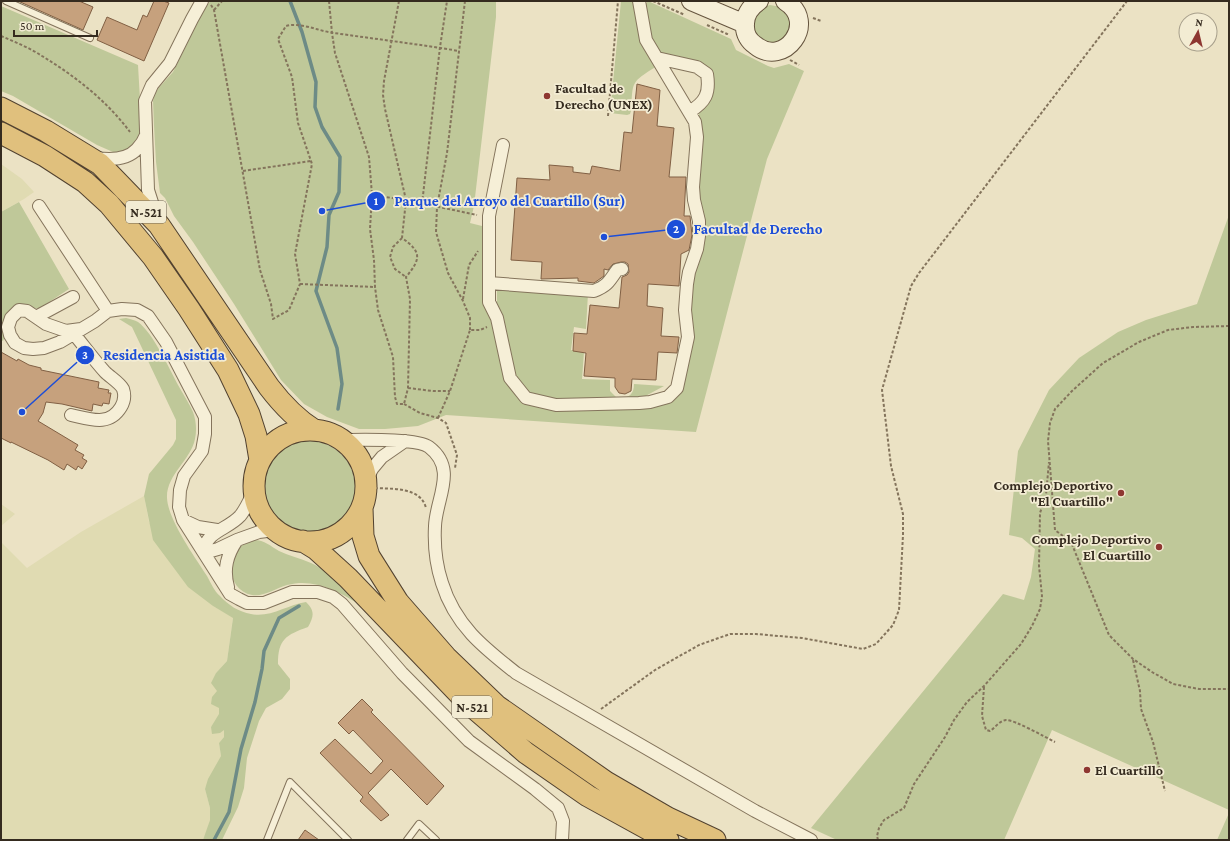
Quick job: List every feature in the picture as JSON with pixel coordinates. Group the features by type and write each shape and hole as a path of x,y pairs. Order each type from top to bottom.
{"highway":[{"name":"N-521","path":"1,108 40,128 100,164 159,225 269,387 285,407 303,423 314,430 333,435 342,440 351,448 363,469 365,493 363,536 369,556 398,602 446,658 496,706 606,782 668,818 715,840"},
{"name":"N-521","path":"1,133 45,156 85,182 109,204 153,257 190,309 228,370 249,414 256,436 260,460"},
{"name":"N-521","path":"314,430 300,431 286,436 274,443 260,460 255,475 255,499 261,513 270,525 286,536 304,541 318,541 326,539 342,532 354,521 365,493"},
{"name":"N-521","path":"304,541 316,549 348,578 466,702 526,754 588,796 668,840"}],"main road":[{"path":"691,1 745,24"},
{"path":"754,2 747,13 745,24 748,37 752,44 759,49 772,52 784,49 794,41 799,29 798,17 794,9 787,2"}],"street":[{"path":"159,225 148,190 145,101 152,85 170,63 202,1"},
{"path":"503,145 489,216 488,302 497,318 510,378 526,398 556,405 640,403 668,397 677,388 688,337 685,310 687,284 689,272 697,249 699,236 699,221 694,200 693,187 697,138 695,122 646,40 639,1"},
{"path":"658,58 697,67 707,74 709,84 707,95 698,106 689,112"},
{"path":"89,157 109,160 127,156 137,149 146,135"},
{"path":"39,206 108,311"},
{"path":"489,282 594,291 604,288 617,270 622,269"},
{"path":"36,317 73,297"},
{"path":"78,331 66,331 46,324 27,311 20,310 11,318 8,327 10,335 15,343 24,348 44,348 60,342 78,331 108,311 122,309 137,310 148,316 166,342 205,416 205,434 202,451 184,476 180,490 179,507 183,520 230,594 247,603 264,603 292,592 318,592 333,597 342,604 402,674 469,740 558,808 563,820 562,840"},
{"path":"71,415 94,420 109,420 117,413 123,404 124,394 122,388 105,371 78,331"},
{"path":"342,440 405,441 419,443 428,447 440,458 444,471 443,489 437,509 435,526 436,564 448,600 460,622 486,650 516,674 755,811 811,840"},
{"path":"365,493 382,457 405,441"},
{"path":"202,551 205,542 217,530 230,524 240,515 254,491"},
{"path":"183,520 198,527 217,530"},
{"path":"202,551 218,549 259,532 276,530"},
{"path":"230,594 226,579 226,565 229,552 237,540"}],"lane":[{"path":"6,1 90,38"},
{"path":"267,840 290,782 348,840"},
{"path":"407,840 420,824 436,840"}],"path":[{"path":"209,1 214,10 260,270 271,304 273,319 289,310 300,284 295,254 312,164 298,123 292,77 278,39 286,26 308,27 332,33 392,40 459,51"},
{"path":"214,10 222,1"},
{"path":"329,1 334,53 369,157 372,195 370,229 374,260 375,287 378,310 393,357 395,397 397,404 404,404 420,413 438,418 446,423 457,455 455,471"},
{"path":"399,1 385,75 383,95 406,200 402,238 393,248 390,257 395,269 406,277 410,300 408,388 404,404"},
{"path":"422,204 446,1"},
{"path":"438,418 450,391 470,330 470,318 463,300 448,273 436,232 437,207 447,153 465,1"},
{"path":"608,116 618,1"},
{"path":"592,718 597,712 655,670 699,645 730,634 756,634 802,638 863,649 876,644 893,625 899,610 903,514 891,466 882,390 911,286 919,273 1127,1"},
{"path":"1,36 42,55 90,90 120,119 130,132"},
{"path":"243,170 311,161"},
{"path":"372,195 406,200 469,214 489,216"},
{"path":"402,238 414,247 418,256 416,266 406,277"},
{"path":"463,300 469,265 476,252 489,240"},
{"path":"300,284 375,287"},
{"path":"470,330 480,330 497,318"},
{"path":"1229,326 1193,327 1168,330 1139,342 1103,364 1072,391 1055,409 1050,423 1048,441 1055,530 1071,542 1109,635 1132,659 1173,684 1198,689 1229,689"},
{"path":"408,388 450,391"},
{"path":"878,840 877,836 879,828 884,820 904,808 914,784 954,720 967,702 984,686 1021,644 1040,609 1042,596 1039,566 1040,513 1046,495 1049,456"},
{"path":"365,493 374,488 409,491 417,495 425,503 427,512"},
{"path":"1132,659 1140,691 1142,709 1166,790"},
{"path":"984,686 982,716 986,730 990,731 1005,720 1014,722 1055,742"}],"shaded area":[{"path":"1,164 22,179 34,192 1,212"},
{"path":"144,496 149,522 213,606 233,617 227,661 216,673 220,714 211,727 224,730 224,737 219,743 221,756 205,789 210,808 210,820 207,831 203,840 1,840 1,542 27,568 81,532"},
{"path":"1,504 15,514 1,526"}],"green space":[{"path":"210,1 496,1 496,17 474,206 470,223 486,227 485,299 507,380 554,408 669,394 687,330 696,260 699,114 710,76 659,52 654,48 644,6 648,1 731,39 736,50 768,66 774,68 789,64 804,71 767,159 696,432 446,415 418,426 385,429 359,429 327,417 304,404 281,380 234,304 174,216 165,198 160,193 156,162 154,126 153,101 155,92 173,72 200,17"},
{"path":"621,1 636,1 657,66 637,80 633,88 631,111 630,114 627,115 610,113"},
{"path":"770,5 781,7 792,20 790,35 772,45 754,35 752,21 763,7"},
{"path":"1,6 138,65 141,117 140,133 135,144 127,150 113,152 97,145 13,96 1,91"},
{"path":"19,202 69,289 40,308 19,310 8,327 3,341 1,340 1,212"},
{"name":"Complejo Deportivo \"El Cuartillo\"","path":"1229,215 1229,810 1052,730 1004,840 837,840 811,828 1003,594 1024,600 1031,577 1035,549 1022,538 1009,535 1018,451 1049,390 1079,358 1118,332 1146,320 1197,304"},
{"path":"497,287 588,293 586,329 574,327 571,350 584,352 582,379 610,380 610,391 617,398 630,396 634,388 634,384 664,386 640,399 560,400 535,396 523,390 515,377 500,322 497,303"},
{"path":"126,318 138,322 149,334 190,405 194,415 196,432 193,447 170,482 167,498 172,517 177,527 214,589 230,605 247,613 258,615 272,613 306,602 311,608 313,614 308,627 289,636 282,643 278,656 278,664 290,679 290,689 282,699 266,708 259,721 247,758 244,788 238,807 222,840 203,840 210,820 210,808 205,789 208,779 221,756 219,743 224,737 224,730 220,733 212,734 211,727 219,714 219,708 211,704 212,697 217,691 211,683 216,673 227,661 233,618 213,606 188,587 153,540 144,496 149,474 173,445 176,439 176,420 132,327 119,319"},
{"path":"309,441 318,442 335,449 347,461 354,478 354,496 347,513 335,525 318,532 309,533 300,532 283,525 271,513 264,496 263,487 264,478 271,461 283,449 300,442"},
{"path":"254,540 264,542 283,553 307,561 324,570 357,603 324,586 306,583 287,585 261,595 252,595 242,591 235,583 233,578 231,568 232,557 238,548"},
{"path":"1229,813 1229,840 1217,840"}],"building":[{"path":"18,1 79,1 93,7 83,30"},
{"path":"154,1 169,3 144,61 97,40 107,17 137,30 143,15 147,17"},
{"path":"637,84 660,90 657,126 674,128 669,177 686,177 684,216 690,216 692,235 689,250 681,254 679,286 648,284 647,306 663,308 661,336 679,337 677,353 658,352 656,380 632,379 631,391 625,394 619,393 615,387 615,378 584,376 586,353 573,351 574,333 587,334 590,305 619,308 622,277 627,275 629,272 628,264 621,262 613,264 608,270 604,269 604,276 594,283 578,281 578,278 541,279 542,262 511,260 517,178 550,180 549,165 573,167 573,172 590,174 592,166 620,171 624,132 632,133"},
{"path":"1,352 17,361 18,359 29,365 41,368 41,370 99,382 98,388 109,390 108,393 111,393 109,404 103,403 102,406 93,404 92,411 46,402 43,413 38,421 78,445 75,450 84,455 82,458 87,461 82,469 78,466 76,470 67,464 64,470 48,460 1,438"},
{"path":"362,699 373,710 371,712 444,786 427,805 391,769 368,793 389,815 381,821 360,801 363,797 320,753 335,739 371,774 383,761 353,730 349,734 338,723"},
{"path":"305,830 319,840 298,840"}],"waterway":[{"path":"290,1 302,32 316,82 315,107 322,127 340,157 339,192 329,215 327,247 316,291 337,348 342,384 338,409"},
{"path":"214,840 229,812 241,749 255,702 264,651 279,618 299,606"}],"place":[{"name":"Facultad de Derecho (UNEX)","path":"547,96"},
{"name":"Parque del Arroyo del Cuartillo (Sur)","path":"322,211"},
{"name":"Facultad de Derecho","path":"604,237"},
{"name":"Residencia Asistida","path":"22,412"},
{"name":"Complejo Deportivo \"El Cuartillo\"","path":"1121,493"},
{"name":"Complejo Deportivo El Cuartillo","path":"1159,547"},
{"name":"El Cuartillo","path":"1087,770"}]}
